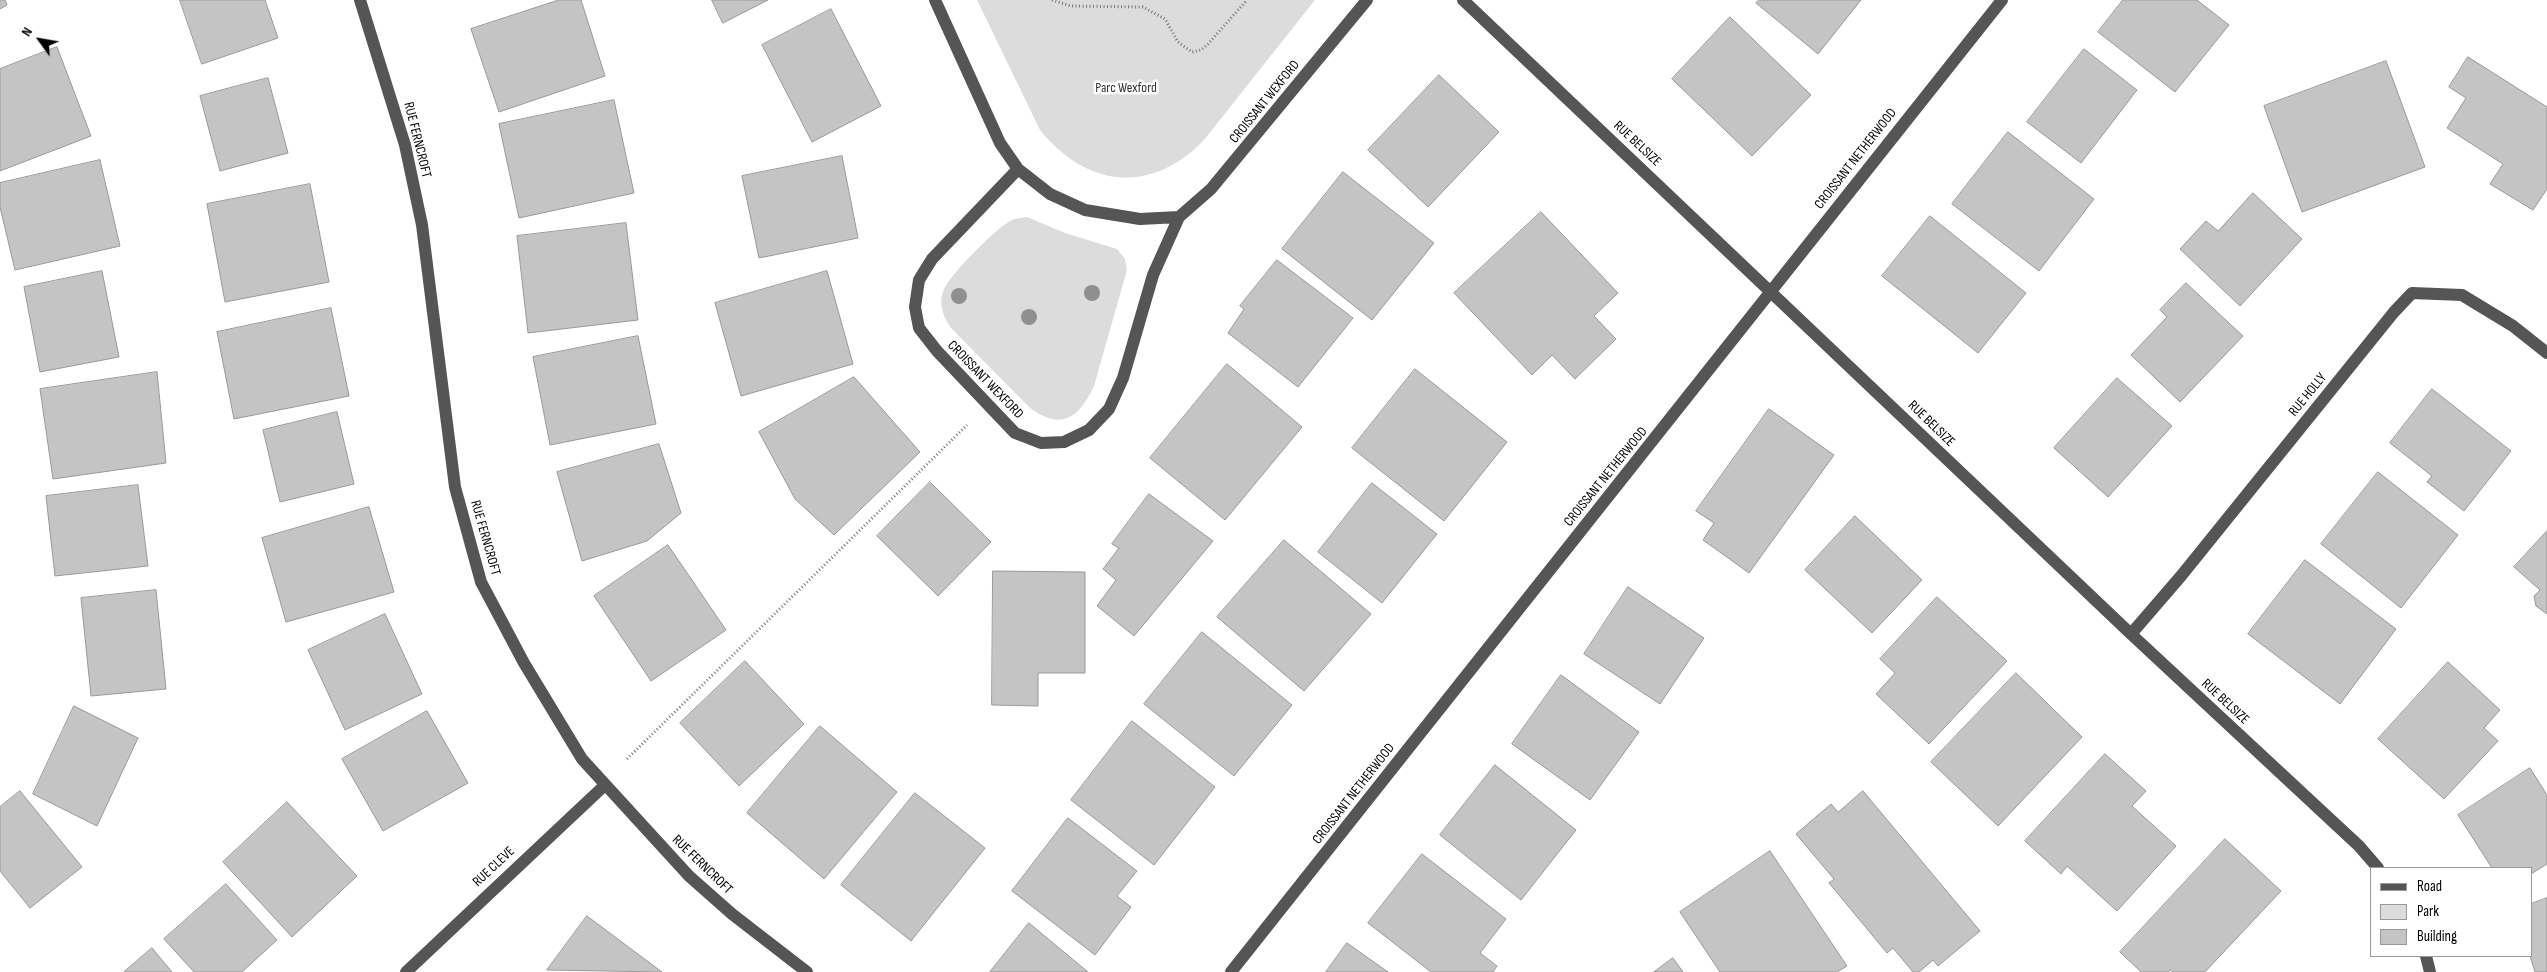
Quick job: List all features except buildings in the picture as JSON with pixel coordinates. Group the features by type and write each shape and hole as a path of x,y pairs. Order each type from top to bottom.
{"street":[{"name":"RUE FERNCROFT","path":"360,0 405,146 422,225 455,487 481,582 567,736 604,785 689,876 732,914 807,972"},
{"path":"935,0 1000,142 1018,169 1050,194 1085,210 1140,219 1179,217"},
{"name":"CROISSANT WEXFORD","path":"1018,169 932,259 919,280 915,307 919,328 936,351 1015,433 1041,443 1064,442 1089,430 1109,409 1123,378 1153,276 1179,217 1211,189 1251,143 1367,0"},
{"name":"RUE BELSIZE","path":"1463,0 2131,634 2359,846 2377,867"},
{"name":"CROISSANT NETHERWOOD","path":"1231,972 1714,366 1770,292 2002,0"},
{"name":"RUE HOLLY","path":"2131,634 2181,576 2394,312 2412,293 2462,295 2513,326 2547,353"},
{"name":"RUE CLEVE","path":"406,972 604,785"},
{"path":"2426,957 2430,972"}],"path":[{"path":"1052,0 1071,6 1143,7 1165,19 1178,42 1192,52 1201,50 1208,44 1247,0"},
{"path":"627,759 970,422"}],"green space":[{"name":"Parc Wexford","path":"977,0 1315,0 1204,140 1184,158 1163,170 1141,176 1120,177 1099,173 1078,164 1058,149 1040,130"},
{"path":"1027,217 1065,233 1117,249 1125,259 1127,270 1094,386 1076,413 1060,420 1041,415 1030,408 951,328 941,306 943,292 947,285 974,253 1005,224 1014,219"}]}
